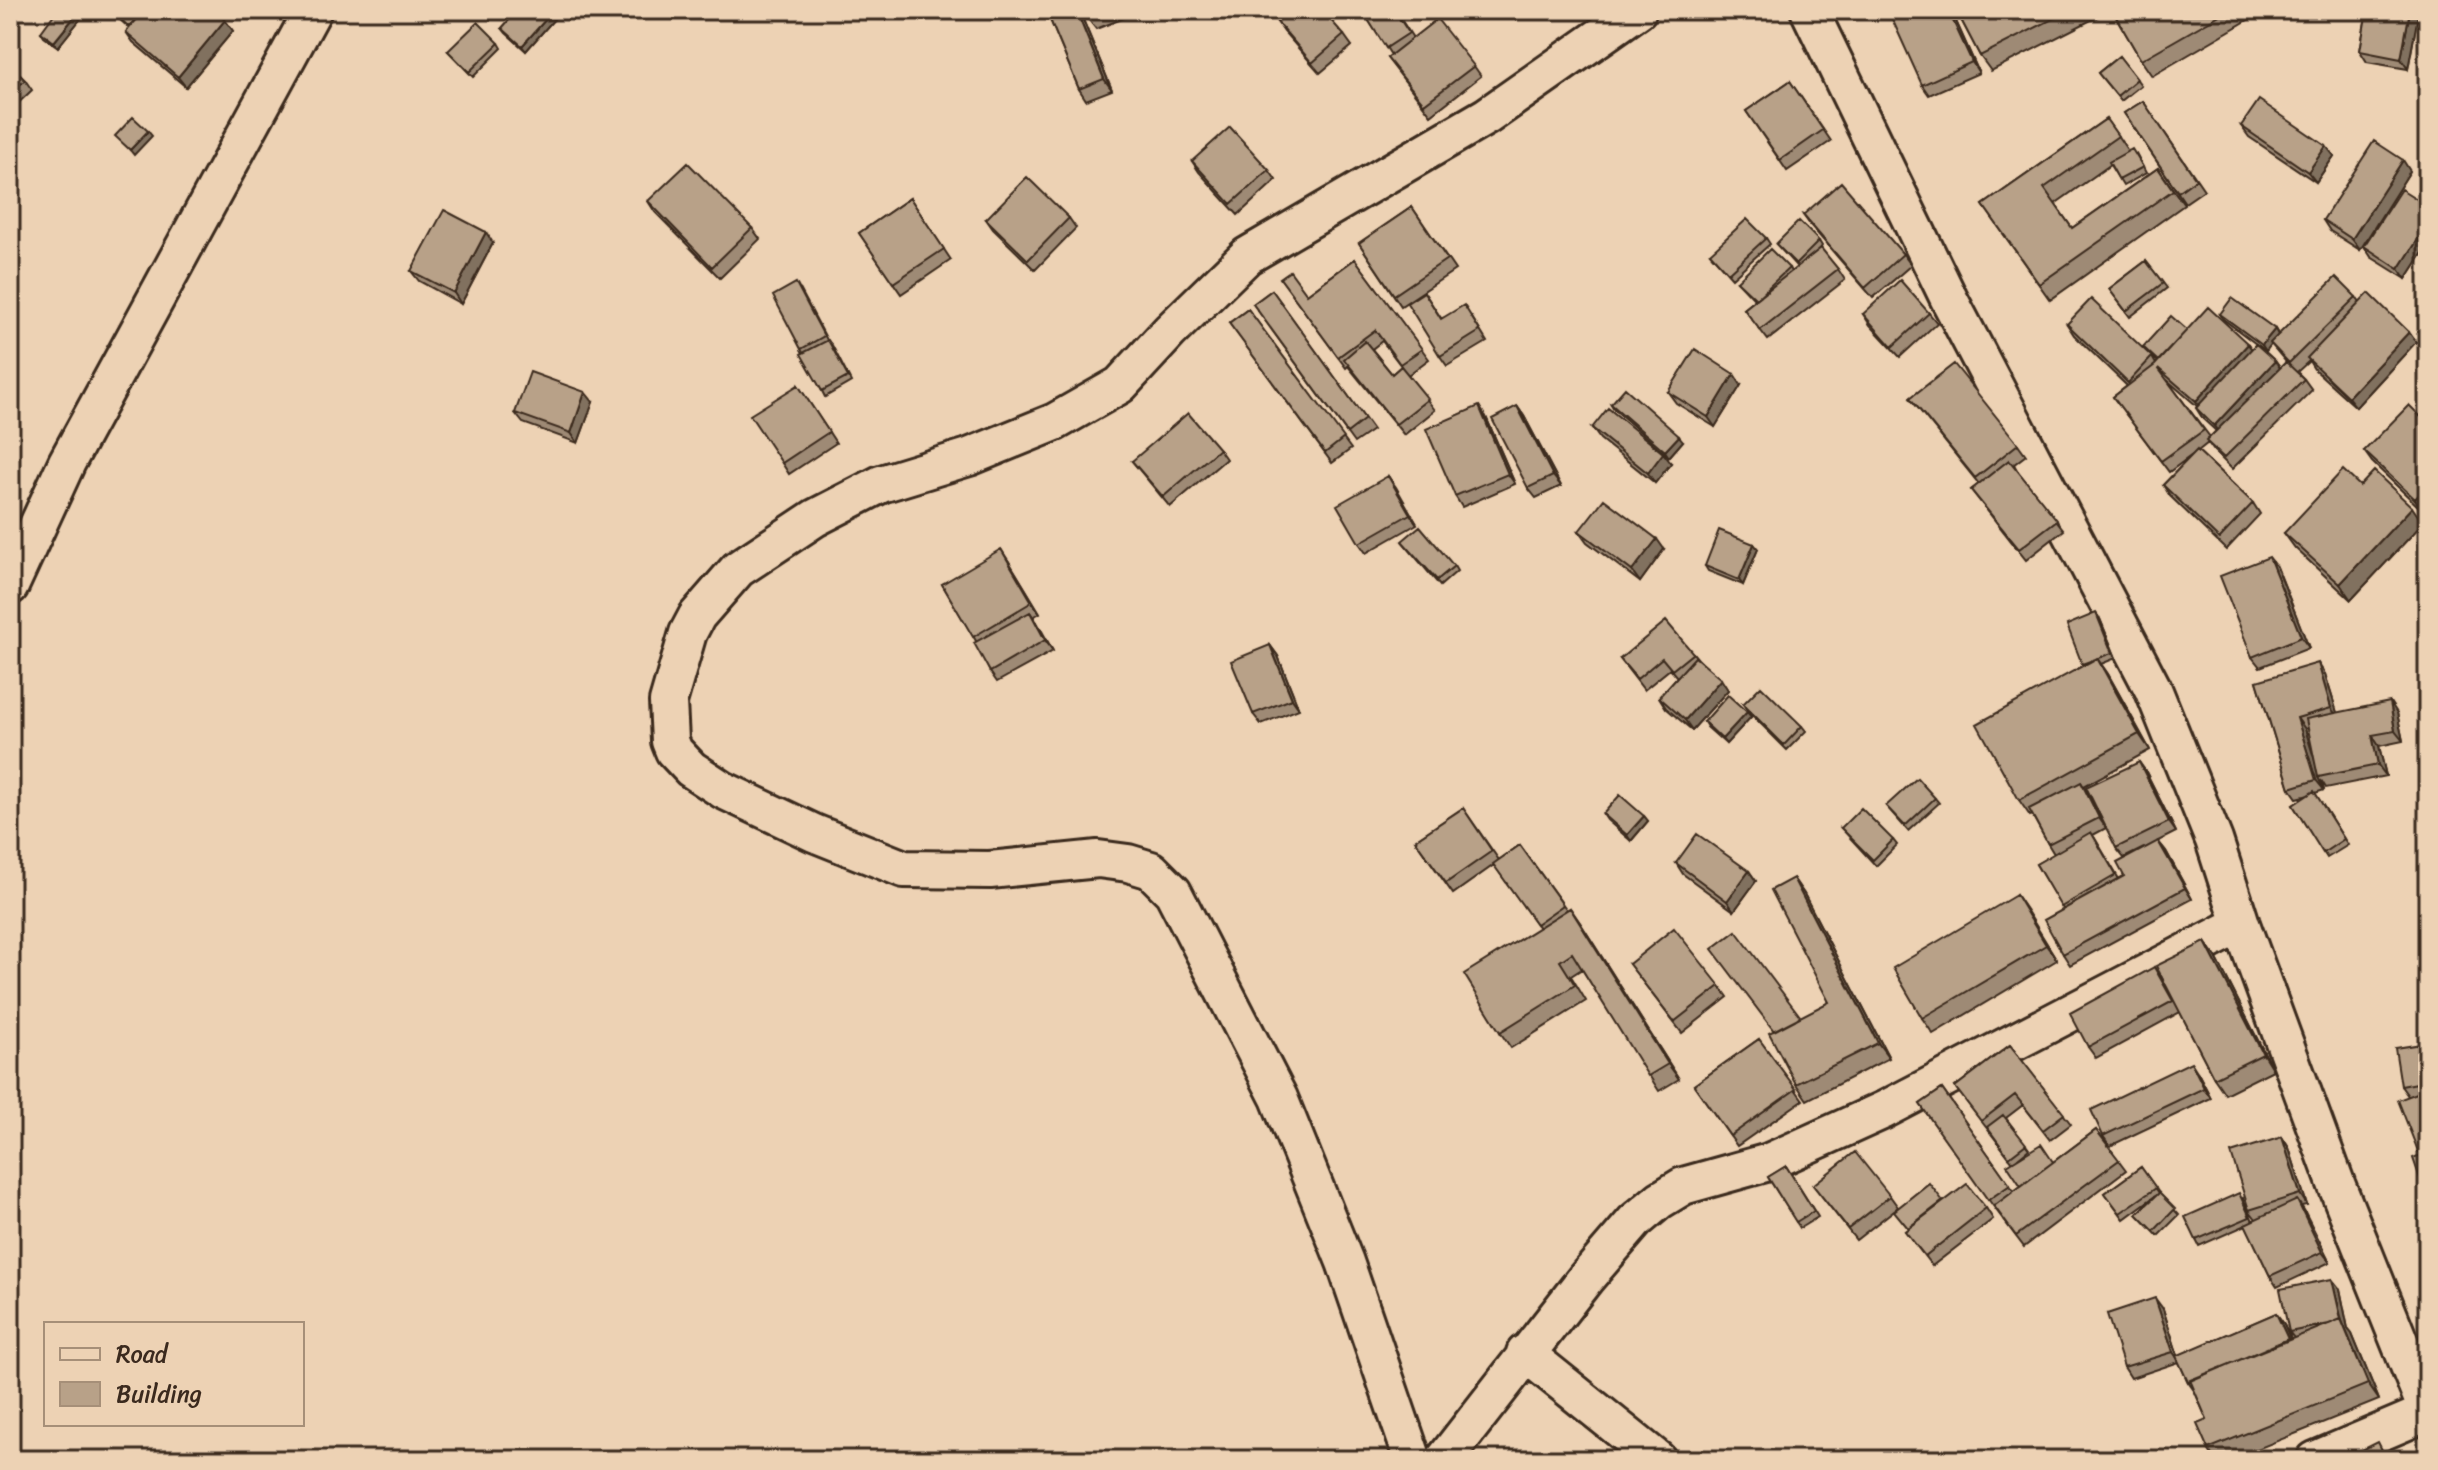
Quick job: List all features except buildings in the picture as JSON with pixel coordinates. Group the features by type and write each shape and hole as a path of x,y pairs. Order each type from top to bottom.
{"street":[{"path":"10,586 67,462 313,10"},
{"path":"1413,1460 1345,1262 1279,1098 1173,892 1163,880 1142,867 1098,859 990,870 904,869 814,833 723,790 691,769 674,751 670,741 668,702 688,633 697,616 738,569 815,518 881,484 969,457 1041,428 1120,385 1247,256 1487,116 1638,10"},
{"path":"1809,10 1949,299 2153,689 2214,840 2241,924 2337,1186 2428,1412 2315,1460"},
{"path":"1444,1460 1525,1353 1635,1221 1660,1200 1683,1186 1769,1162 1884,1110 2241,924"},
{"path":"1525,1353 1658,1460"}]}
